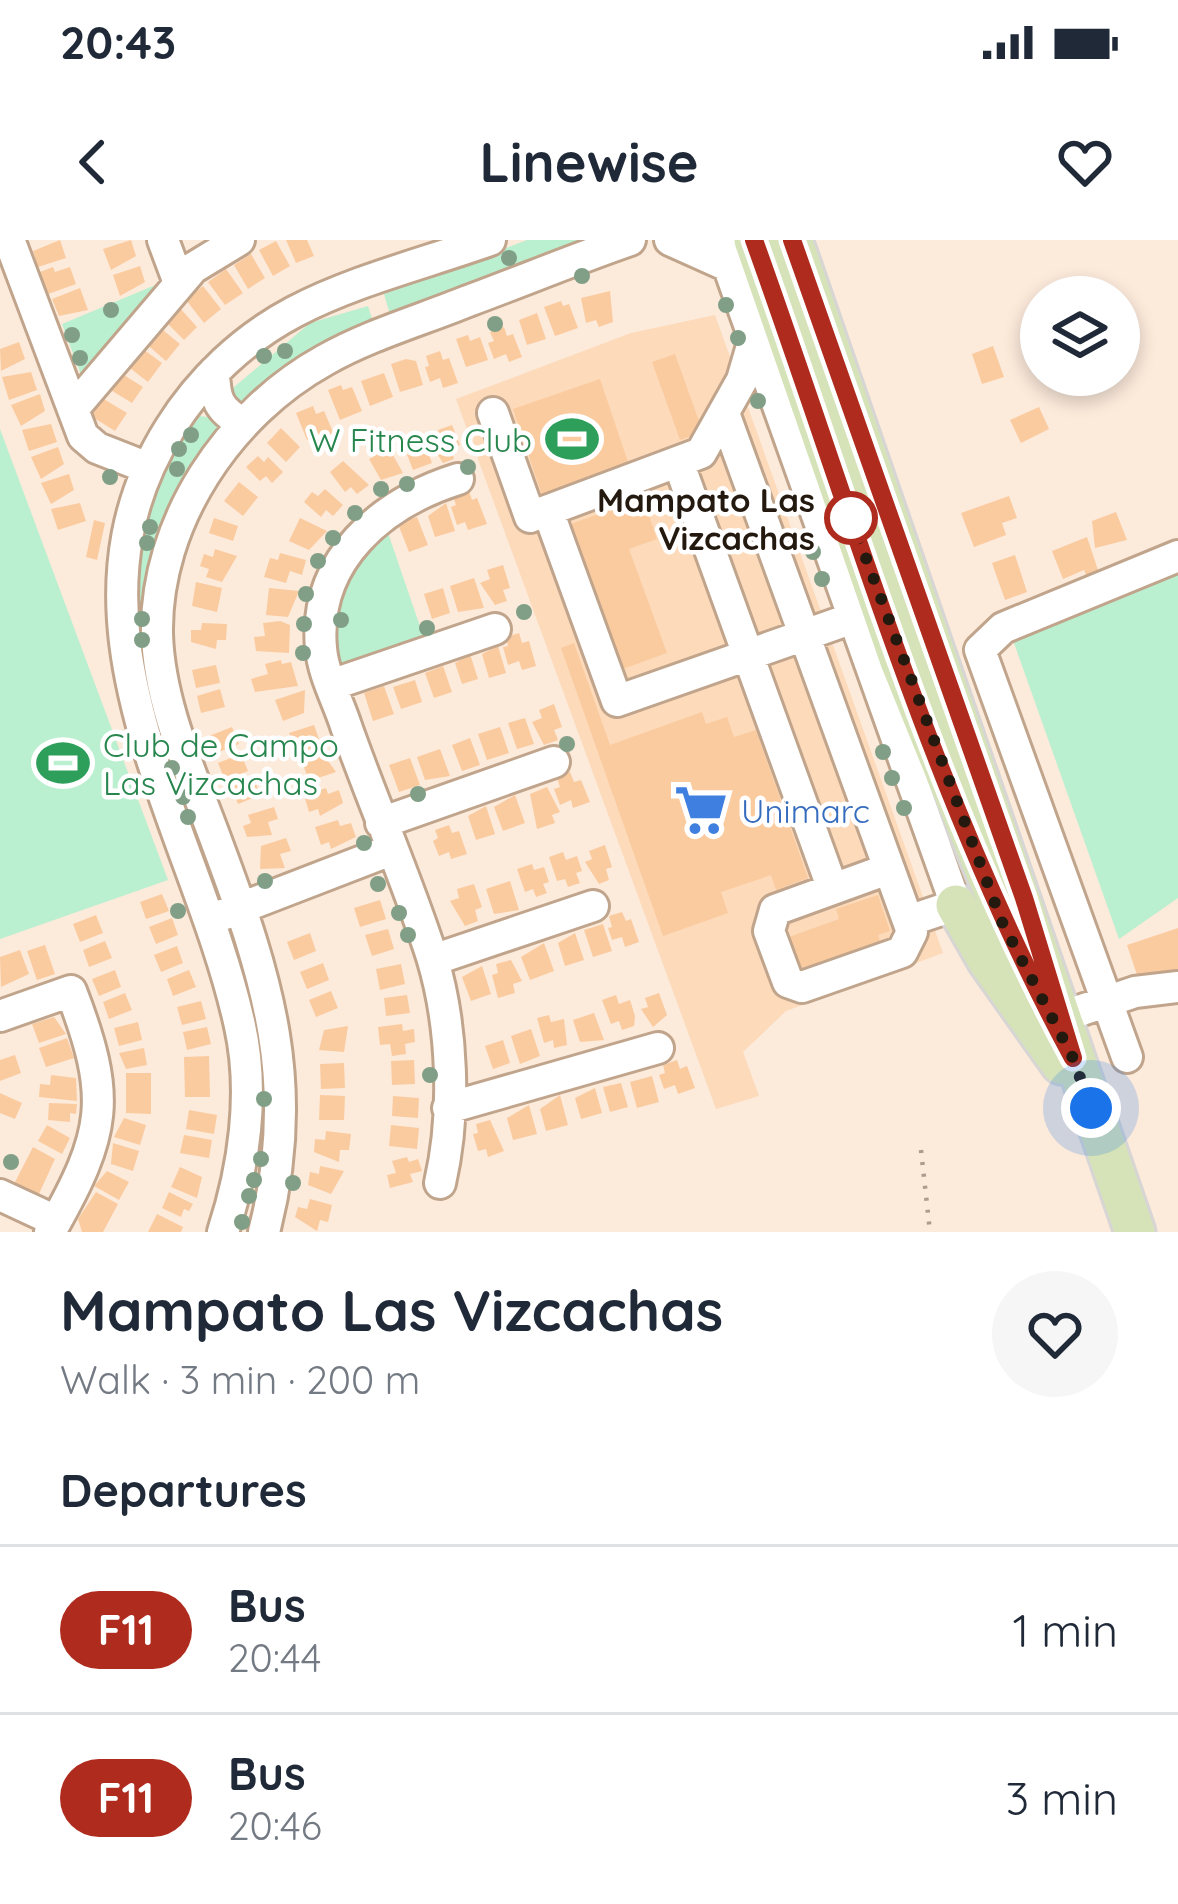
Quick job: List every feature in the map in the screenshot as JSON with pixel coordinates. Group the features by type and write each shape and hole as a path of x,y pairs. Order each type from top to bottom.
{"main road":[{"path":"792,240 995,818 1013,910 1073,1058"},
{"path":"734,248 900,661 1060,1017 1135,1232"},
{"path":"956,905 976,922 1013,910"},
{"path":"956,905 988,961 1091,1108"}],"street":[{"path":"163,240 178,283"},
{"path":"74,409 178,283 239,240"},
{"path":"223,1232 244,1139 241,1027 134,697 120,634 124,547 148,468 177,417 214,372 265,329 355,288 490,240"},
{"path":"264,1232 279,1157 281,1082 272,1007 174,720 157,636 164,578 181,522 208,470 243,423 307,370 371,339 630,240"},
{"path":"670,240 734,248 754,339 956,905 908,921"},
{"path":"8,242 83,436 98,448 148,468"},
{"path":"355,288 374,311 371,339"},
{"path":"493,412 530,517 680,464 709,445 742,380 754,339"},
{"path":"214,372 215,400 225,414 243,423"},
{"path":"724,412 802,637 908,921 913,939 902,952 794,986 780,972 769,931 771,916 782,905 888,868"},
{"path":"680,464 832,887"},
{"path":"440,1183 448,1108 433,960 331,685 320,630 332,578 348,552 398,502 458,479"},
{"path":"548,511 617,701 853,618"},
{"path":"1127,1057 980,650 1003,628 1178,556"},
{"path":"331,685 495,629"},
{"path":"978,768 996,760 1019,764"},
{"path":"208,919 241,908 554,762"},
{"path":"995,818 1023,809 1032,799"},
{"path":"433,960 593,906"},
{"path":"1060,1017 1135,992 1178,987"},
{"path":"0,1016 71,991 99,1074 96,1136 53,1227 0,1195"},
{"path":"448,1108 658,1048"}],"path":[{"path":"921,1150 930,1232"}],"shaded area":[{"path":"715,315 943,953 786,1011 743,1052 759,1096 716,1109 456,399 631,333"}],"green space":[{"path":"527,240 593,240 391,318 384,294"},
{"path":"165,281 84,383 62,324"},
{"path":"368,306 374,325 246,414 227,393 310,323"},
{"path":"200,416 214,418 221,429 154,604 214,876 205,876 151,701 140,641 137,581 144,523 164,468"},
{"name":"Club de Campo Las Vizcachas","path":"0,429 168,880 0,939"},
{"path":"386,527 426,644 337,675 334,629 340,594 357,562"},
{"path":"1178,551 1178,898 1119,939 1003,612"}],"building":[{"path":"60,240 66,258 38,267 33,251"},
{"path":"131,240 136,256 111,270 103,249"},
{"path":"286,240 307,240 314,256 296,263"},
{"path":"276,241 290,266 273,276 259,250"},
{"path":"251,254 265,278 248,289 234,265"},
{"path":"140,266 145,282 120,296 113,275"},
{"path":"53,267 55,272 70,267 76,284 48,294 40,272"},
{"path":"226,269 243,293 225,305 208,282"},
{"path":"203,286 221,309 204,323 186,300"},
{"path":"80,288 88,310 59,316 52,299"},
{"path":"610,291 613,322 599,327 596,320 586,323 581,298"},
{"path":"561,301 563,306 569,304 578,328 555,336 544,307"},
{"path":"179,307 197,327 184,340 165,321"},
{"path":"537,313 546,339 527,345 519,320"},
{"path":"158,326 180,344 166,361 144,342"},
{"path":"504,327 507,336 513,334 522,357 509,362 506,354 494,359 488,343 494,341 490,332"},
{"path":"468,335 470,341 480,337 488,360 466,367 456,339"},
{"path":"19,342 25,359 1,371 0,349"},
{"path":"993,346 1004,377 982,384 972,354"},
{"path":"140,347 162,363 148,382 126,365"},
{"path":"440,351 443,360 449,358 458,383 443,388 440,378 430,382 425,367 429,366 426,356"},
{"path":"675,354 703,432 680,440 652,362"},
{"path":"416,361 423,385 400,392 391,364"},
{"path":"31,372 37,390 9,400 2,377"},
{"path":"119,372 143,387 132,403 109,389"},
{"path":"384,373 393,397 370,406 361,381"},
{"name":"W Fitness Club","path":"600,379 630,468 543,498 513,409"},
{"path":"341,385 343,390 352,387 362,411 340,420 328,390"},
{"path":"40,394 45,411 21,426 11,405"},
{"path":"102,398 127,413 115,431 91,416"},
{"path":"313,406 316,414 324,411 336,439 320,446 316,436 307,440 296,413"},
{"path":"1039,407 1049,429 1021,443 1010,420"},
{"path":"51,424 57,442 29,451 22,430"},
{"path":"452,425 460,445 451,449 454,459 443,463 430,443 441,439 438,430"},
{"path":"281,428 300,447 286,462 267,443"},
{"path":"422,436 432,463 413,470 403,444"},
{"path":"58,447 64,464 41,479 31,457"},
{"path":"389,448 403,473 381,480 369,459"},
{"path":"258,456 264,462 268,457 283,472 272,483 266,476 260,481 246,467"},
{"path":"343,461 369,485 357,494 351,487 345,492 330,472"},
{"path":"69,474 74,490 51,504 41,483"},
{"path":"239,482 258,497 243,516 224,501"},
{"path":"325,489 343,505 333,516 326,510 321,517 304,502 312,492 318,496"},
{"path":"469,491 472,500 477,498 487,524 468,530 465,522 457,525 451,507 456,505 453,497"},
{"path":"1009,496 1017,518 1002,523 1006,535 974,547 961,513"},
{"path":"643,498 657,539 629,549 667,653 617,671 565,526"},
{"path":"80,503 86,521 58,530 51,509"},
{"path":"446,503 455,531 435,537 428,516"},
{"path":"1116,512 1127,540 1095,548 1092,521"},
{"path":"417,517 428,545 409,552 398,524"},
{"path":"214,518 238,526 233,541 209,533"},
{"path":"300,518 327,531 309,550 289,541"},
{"path":"94,520 105,523 97,560 86,557"},
{"path":"1087,537 1099,573 1087,577 1084,570 1063,579 1052,551"},
{"path":"215,549 237,556 222,582 206,577 209,569 200,566 204,554 213,557"},
{"path":"280,553 306,560 302,575 290,571 286,583 264,577 270,558 278,560"},
{"path":"1015,555 1027,592 1005,600 992,563"},
{"path":"503,565 510,588 503,590 507,601 495,605 480,583 490,579 487,570"},
{"path":"474,578 484,608 458,612 450,586"},
{"path":"196,582 222,588 217,612 192,606"},
{"path":"269,588 299,591 288,617 266,615"},
{"path":"443,588 450,613 432,619 424,594"},
{"path":"202,623 227,624 226,640 217,640 216,649 191,642 191,630 201,630"},
{"path":"263,623 290,625 289,653 256,651 254,637 265,636"},
{"path":"519,633 522,643 529,641 536,666 522,670 519,661 508,665 503,647 508,646 506,637"},
{"name":"Unimarc","path":"574,643 610,745 702,712 706,724 727,717 734,737 756,730 808,878 776,890 771,875 721,892 728,913 663,936 561,648"},
{"path":"498,646 506,673 489,678 482,654"},
{"path":"470,654 478,679 462,684 455,663"},
{"path":"281,660 282,664 291,662 298,686 255,692 251,679 268,674 265,664"},
{"path":"216,665 220,683 196,688 192,670"},
{"path":"443,666 452,692 434,698 425,673"},
{"path":"415,680 422,702 401,709 393,687"},
{"path":"384,686 394,714 373,721 364,693"},
{"path":"220,689 225,707 201,713 197,696"},
{"path":"305,690 304,713 283,721 275,700"},
{"path":"554,704 562,727 554,730 558,740 544,745 532,722 542,718 539,710"},
{"path":"525,718 534,744 517,749 508,723"},
{"path":"314,725 321,745 296,754 289,733"},
{"path":"232,727 239,744 216,753 209,736"},
{"path":"500,727 509,753 487,760 478,734"},
{"path":"470,738 480,765 462,771 452,745"},
{"path":"440,749 450,776 425,780 417,757"},
{"path":"321,751 336,772 309,781 301,759"},
{"path":"241,754 248,771 225,780 218,763"},
{"path":"410,758 420,785 399,792 389,765"},
{"path":"570,772 574,782 581,780 590,802 573,808 571,800 560,805 554,789 560,787 557,778"},
{"path":"254,778 260,795 238,804 231,787"},
{"path":"547,787 560,812 552,815 555,823 537,829 530,794"},
{"path":"326,788 328,794 339,790 343,803 320,816 318,809 309,812 304,795"},
{"path":"515,795 525,823 503,831 494,807"},
{"path":"486,806 495,834 476,840 468,816"},
{"path":"274,807 278,819 268,822 272,835 247,837 243,826 251,823 248,815"},
{"path":"338,820 340,826 351,823 356,837 331,849 329,842 321,845 315,827"},
{"path":"449,825 452,833 459,831 467,854 451,859 449,852 439,856 433,841 438,838 435,830"},
{"path":"286,838 291,851 280,854 285,868 260,869 261,846"},
{"path":"605,845 612,867 606,869 609,880 599,884 585,862 592,859 589,851"},
{"path":"563,852 566,860 577,856 582,871 576,873 580,883 568,887 565,879 557,881 549,857"},
{"path":"532,864 534,870 544,867 549,882 543,884 547,893 536,897 533,889 525,892 517,869"},
{"path":"510,881 519,910 494,914 486,889"},
{"path":"474,884 482,907 475,910 478,921 465,926 450,901 459,898 457,889"},
{"path":"162,894 169,911 146,919 140,902"},
{"path":"878,895 890,931 878,935 880,941 797,970 786,938 839,919 836,909"},
{"path":"380,900 386,919 360,927 354,908"},
{"path":"622,912 626,921 631,919 639,942 625,947 622,937 612,940 608,928 612,927 609,916"},
{"path":"96,915 103,933 80,942 73,924"},
{"path":"172,918 178,935 156,944 149,927"},
{"path":"603,924 612,951 593,957 584,930"},
{"path":"1178,928 1178,977 1142,990 1127,945"},
{"path":"388,929 394,949 372,956 365,935"},
{"path":"310,933 316,951 294,960 287,942"},
{"path":"575,933 584,960 565,966 558,943"},
{"path":"105,941 112,958 89,967 83,950"},
{"path":"544,943 554,971 530,980 521,957"},
{"path":"45,945 55,974 37,980 27,951"},
{"path":"177,946 183,963 161,972 154,955"},
{"path":"20,950 29,974 1,987 0,957"},
{"path":"511,960 522,981 513,984 515,993 498,998 492,975 498,973 496,964"},
{"path":"323,963 329,980 307,989 300,972"},
{"path":"401,964 405,984 380,990 376,969"},
{"path":"482,966 491,994 471,1001 462,977"},
{"path":"115,970 121,987 99,996 92,979"},
{"path":"189,970 196,987 173,996 167,979"},
{"path":"331,991 338,1008 316,1017 309,1000"},
{"path":"125,993 132,1010 109,1019 103,1002"},
{"path":"659,993 667,1015 653,1027 641,1009 648,1007 645,998"},
{"path":"407,995 410,1013 386,1016 384,998"},
{"path":"616,995 619,1004 630,1000 634,1026 622,1030 619,1021 611,1024 602,1000"},
{"path":"201,1001 206,1019 182,1025 177,1007"},
{"path":"594,1013 604,1040 580,1042 573,1020"},
{"path":"549,1015 551,1022 564,1019 567,1045 554,1048 553,1040 544,1043 537,1018"},
{"path":"54,1017 66,1034 39,1043 32,1024"},
{"path":"138,1022 142,1040 119,1046 114,1028"},
{"path":"402,1024 403,1031 414,1029 415,1042 405,1044 406,1054 392,1056 390,1044 380,1045 378,1027"},
{"path":"348,1026 344,1052 319,1050 324,1030"},
{"path":"207,1027 211,1044 187,1050 183,1032"},
{"path":"531,1029 540,1056 520,1064 511,1036"},
{"path":"67,1038 74,1058 46,1067 39,1048"},
{"path":"503,1040 510,1063 493,1069 485,1046"},
{"path":"144,1048 147,1065 126,1069 119,1053"},
{"path":"15,1055 21,1073 0,1081 0,1060"},
{"path":"209,1056 210,1097 185,1097 184,1057"},
{"path":"414,1060 415,1084 392,1085 391,1061"},
{"path":"677,1060 680,1069 687,1066 695,1088 678,1094 675,1085 664,1089 659,1075 665,1073 663,1065"},
{"path":"344,1063 345,1088 321,1089 320,1064"},
{"path":"126,1073 151,1073 151,1114 126,1113"},
{"path":"51,1075 76,1078 77,1101 39,1097 40,1084 50,1085"},
{"path":"652,1076 659,1102 637,1108 630,1082"},
{"path":"621,1083 628,1107 610,1112 603,1087"},
{"path":"595,1088 602,1113 581,1119 575,1098"},
{"path":"0,1093 22,1103 15,1119 0,1113"},
{"path":"320,1095 345,1096 344,1120 319,1120"},
{"path":"560,1095 568,1125 546,1131 540,1109"},
{"path":"393,1096 419,1098 418,1118 392,1116"},
{"path":"49,1103 77,1104 76,1114 70,1113 70,1122 48,1120"},
{"path":"529,1105 537,1134 513,1140 507,1118"},
{"path":"189,1110 217,1115 214,1134 186,1129"},
{"path":"124,1118 146,1125 140,1145 114,1137"},
{"path":"490,1120 504,1151 488,1157 486,1149 478,1151 473,1134 478,1133 476,1124"},
{"path":"47,1125 70,1138 62,1154 38,1141"},
{"path":"391,1125 419,1128 417,1149 389,1146"},
{"path":"326,1131 351,1134 349,1150 340,1150 339,1162 314,1152 315,1139 325,1140"},
{"path":"184,1135 212,1140 209,1158 180,1153"},
{"path":"113,1143 139,1151 133,1171 111,1164"},
{"path":"33,1147 55,1159 38,1196 14,1184"},
{"path":"407,1157 409,1162 418,1159 422,1171 410,1174 413,1182 390,1188 387,1175 396,1173 392,1161"},
{"path":"320,1166 344,1171 331,1194 308,1185 310,1172 319,1174"},
{"path":"180,1167 202,1177 197,1198 171,1187"},
{"path":"107,1171 129,1182 119,1200 94,1186"},
{"path":"96,1192 118,1204 103,1232 82,1232 78,1219"},
{"path":"169,1192 193,1204 181,1217 162,1208"},
{"path":"310,1199 332,1205 328,1222 320,1220 317,1231 295,1217 298,1207 307,1209"},
{"path":"157,1214 183,1227 181,1232 148,1232"}],"bus line":[{"name":"F11","path":"754,240 946,780 1002,922 1073,1058 1024,898 792,240"}],"place":[{"name":"W Fitness Club","path":"572,439"},
{"name":"Mampato Las Vizcachas","path":"851,518"},
{"name":"Club de Campo Las Vizcachas","path":"63,763"},
{"name":"Unimarc","path":"701,810"}],"route":[{"path":"851,518 900,661 1002,922 1073,1058 1091,1108"}]}
